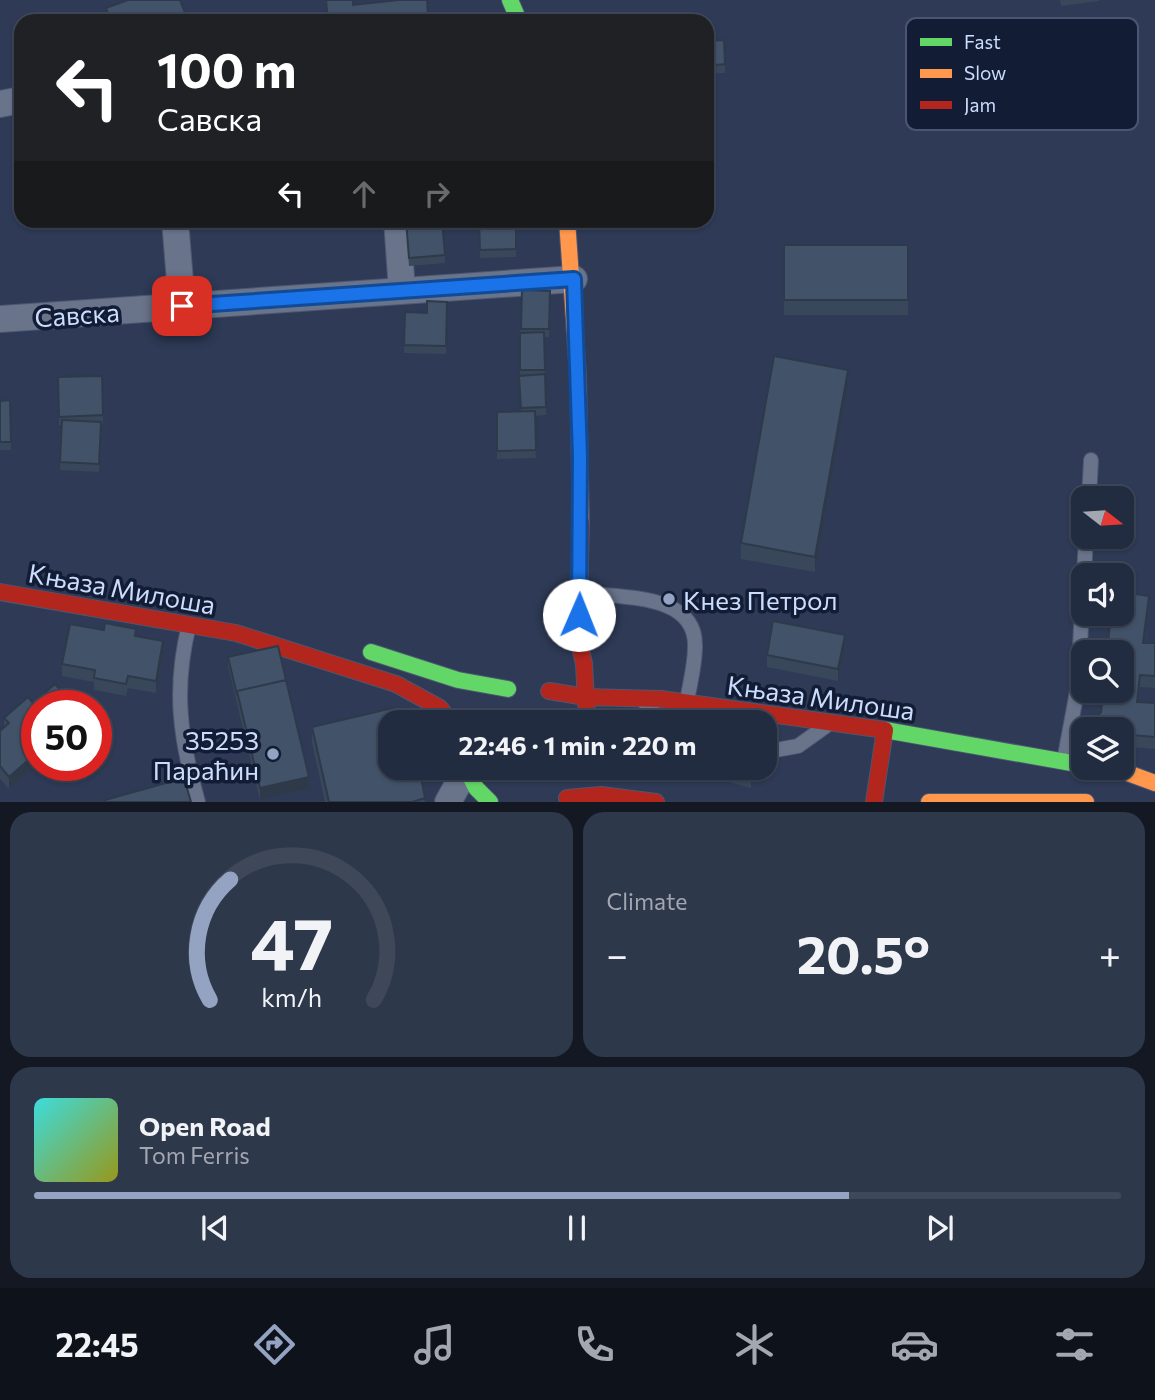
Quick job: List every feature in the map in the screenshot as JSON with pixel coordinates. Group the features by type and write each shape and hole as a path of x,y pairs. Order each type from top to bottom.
{"main road":[{"path":"568,228 574,279 580,457 578,638 584,664 586,710"},
{"name":"Књаза Милоша","path":"0,592 236,633 396,684 441,710"},
{"name":"Књаза Милоша","path":"236,633 291,634"},
{"path":"573,710 543,687 578,638"},
{"path":"354,647 458,680 508,689"},
{"path":"584,664 605,680 661,699"},
{"name":"Књаза Милоша","path":"508,689 543,687 586,697 687,702 885,730 1071,763"},
{"path":"483,705 508,689"},
{"path":"874,802 885,730"},
{"path":"1134,775 1155,783"},
{"path":"472,780 490,802"},
{"path":"563,800 584,789 654,801"},
{"path":"929,802 1086,802"}],"street":[{"path":"176,228 182,306"},
{"path":"398,228 402,291"},
{"name":"Савска","path":"0,319 574,279"},
{"path":"448,802 460,780"}],"lane":[{"path":"1089,486 1091,460"},
{"path":"579,592 658,603 684,616 694,635 695,646 687,702"},
{"path":"189,625 179,665 178,698 198,802"},
{"path":"1064,762 1078,686 1081,626"},
{"path":"643,699 652,710"},
{"path":"777,750 798,746 829,722"}],"building":[{"path":"128,0 180,0 185,13 108,14 106,8"},
{"path":"326,0 353,0 353,5 427,0 428,14 327,14"},
{"path":"724,40 725,64 714,65 714,41"},
{"path":"407,228 443,228 445,255 409,258"},
{"path":"479,228 516,228 516,249 480,250"},
{"path":"784,245 908,245 908,300 784,300"},
{"path":"522,290 550,291 549,329 521,329"},
{"path":"427,301 447,302 446,346 404,345 405,312 427,313"},
{"path":"544,332 545,370 520,370 520,333"},
{"path":"774,356 848,370 815,557 741,543"},
{"path":"545,374 546,407 521,408 519,376"},
{"path":"102,376 103,415 59,417 58,377"},
{"path":"10,400 11,442 0,442 0,401"},
{"path":"535,411 536,450 497,451 497,412"},
{"path":"62,420 101,422 99,464 60,462"},
{"path":"1134,594 1149,596 1143,643 1155,643 1155,676 1140,675 1137,702 1155,703 1155,737 1134,735 1134,717 1097,717 1101,712 1102,703 1134,703 1134,640 1108,640 1110,626 1134,626"},
{"path":"773,621 845,635 838,669 767,655"},
{"path":"105,623 136,629 135,636 163,641 156,681 128,676 126,684 94,678 95,670 62,664 70,624 104,630"},
{"path":"278,646 286,680 237,691 237,695 228,657"},
{"path":"286,680 309,777 260,788 237,691"},
{"path":"55,684 60,690 48,690"},
{"path":"21,703 21,766 9,777 0,766 0,731 9,723 4,718"},
{"path":"378,711 378,780 421,780 425,798 412,802 329,802 312,727"},
{"path":"184,778 191,802 105,800"}],"traffic: fast":[{"path":"510,0 516,14"},
{"path":"371,652 458,680 508,689"},
{"path":"885,730 1071,763"},
{"path":"472,780 490,802"}],"traffic: slow":[{"path":"568,228 578,376 581,522"},
{"path":"1134,775 1155,783"},
{"path":"929,802 1086,802"}],"traffic: jam":[{"path":"581,522 578,637 584,664 587,710"},
{"path":"0,592 236,633 396,684 441,710"},
{"path":"549,691 586,697 661,699 885,730"},
{"path":"874,802 885,730"},
{"path":"567,798 601,795 656,802"}],"place":[{"name":"Кнез Петрол","path":"669,599"},
{"name":"35253 Параћин","path":"273,754"}],"route":[{"path":"182,306 574,279 580,457 579,615"}]}
